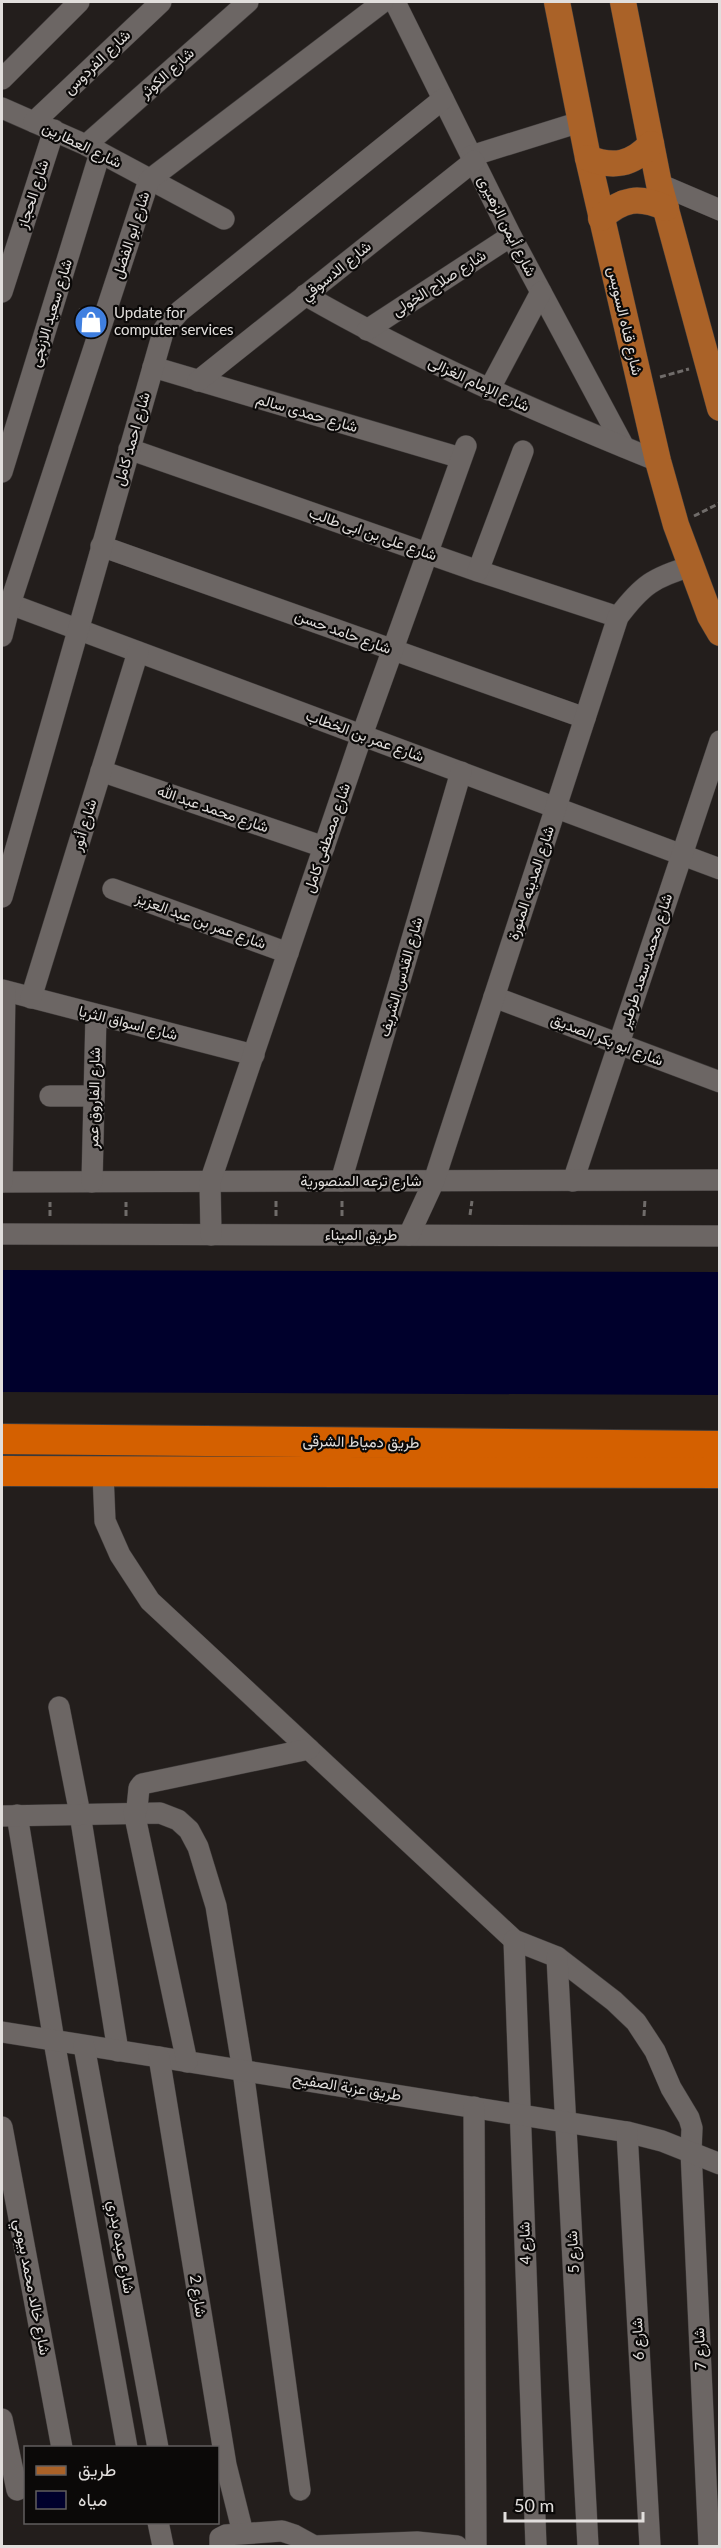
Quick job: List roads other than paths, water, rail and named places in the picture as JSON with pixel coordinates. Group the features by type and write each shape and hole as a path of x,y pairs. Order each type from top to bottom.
{"highway":[{"name":"طريق دمياط الشرقى","path":"2,1439 720,1446"},
{"name":"طريق دمياط الشرقى","path":"2,1472 720,1473"}],"main road":[{"name":"شارع قناه السويس","path":"557,2 580,122 658,461 676,525 710,616 720,633"},
{"path":"623,2 659,184 720,408"},
{"path":"588,158 602,164 615,165 629,162 642,154 651,144"},
{"path":"602,218 613,208 632,201 652,202 666,208"}],"street":[{"path":"2,79 79,2"},
{"name":"شارع الفردوس","path":"34,122 161,2"},
{"name":"شارع الكوثر","path":"93,149 248,2"},
{"name":"شارع ابو الفضل","path":"2,636 10,604 149,180 383,2"},
{"name":"شارع أيمن الزهيرى","path":"395,2 511,236 624,447"},
{"name":"شارع احمد كامل","path":"2,897 77,629 165,329 180,311 443,99"},
{"name":"شارع العطارين","path":"2,108 93,149 225,219"},
{"path":"473,158 580,122"},
{"name":"شارع الحجاز","path":"2,291 54,130"},
{"name":"شارع سعيد الازنجى","path":"2,472 93,149"},
{"name":"شارع الدسوقي","path":"198,381 473,158"},
{"path":"659,184 720,210"},
{"name":"شارع صلاح الخولى","path":"367,330 511,236"},
{"path":"489,390 541,292"},
{"name":"شارع الإمام الغزالى","path":"305,295 367,330 489,390 658,461"},
{"name":"شارع حمدى سالم","path":"153,367 464,452"},
{"name":"شارع على بن ابى طالب","path":"129,449 478,571 618,616"},
{"path":"478,571 523,451"},
{"name":"شارع مصطفى كامل","path":"211,1235 210,1182 362,735 464,452"},
{"name":"شارع حامد حسن","path":"101,546 585,718"},
{"name":"شارع المدينه المنورة","path":"409,1235 434,1181 618,616 637,592 662,575 692,566"},
{"name":"شارع عمر بن الخطاب","path":"10,604 720,869"},
{"name":"شارع أنور","path":"31,998 138,652"},
{"name":"شارع محمد سعد طرطير","path":"573,1181 720,741"},
{"name":"شارع محمد عبد الله","path":"101,771 324,847"},
{"name":"شارع القدس الشريف","path":"341,1181 461,772"},
{"name":"شارع عمر بن عبد العزيز","path":"113,889 288,953"},
{"path":"2,1182 3,990"},
{"name":"شارع اسواق الثريا","path":"3,990 254,1055"},
{"name":"شارع ابو بكر الصديق","path":"494,997 720,1082"},
{"name":"شارع الفاروق عمر","path":"92,1182 96,1015"},
{"path":"51,1096 94,1096"},
{"name":"شارع ترعه المنصورية","path":"2,1182 720,1180"},
{"name":"طريق الميناء","path":"2,1234 720,1236"},
{"path":"103,1473 105,1521 120,1555 150,1601 514,1940"},
{"path":"59,1707 80,1814 118,2051"},
{"path":"187,2062 134,1812 139,1788 142,1785 309,1749"},
{"path":"128,2446 54,2040 6,1811 80,1814 160,1813 178,1820 189,1830 198,1847 216,1906 243,2071 300,2490"},
{"name":"شارع 7","path":"514,1940 557,1957 614,2001 636,2022 655,2051 671,2088 692,2127 691,2151 709,2547"},
{"name":"شارع 4","path":"514,1940 536,2547"},
{"name":"شارع 5","path":"557,1957 588,2547"},
{"name":"طريق عزبة الصفيح","path":"2,2032 627,2132 662,2140 720,2164"},
{"name":"شارع عبده بدري","path":"84,2046 158,2446"},
{"name":"شارع 2","path":"159,2057 226,2465 243,2533"},
{"path":"474,2108 476,2547"},
{"name":"شارع خالد محمد بيومي","path":"2,2127 62,2446"},
{"name":"شارع 6","path":"627,2132 650,2547"},
{"path":"2,2419 16,2490"},
{"path":"158,2524 164,2547"},
{"path":"220,2547 220,2538 243,2533 282,2531 315,2546 417,2542 457,2547"}],"water":[{"path":"2,1270 719,1272 719,1395 2,1392"}],"place":[{"name":"Update for computer services","path":"91,322"}]}
